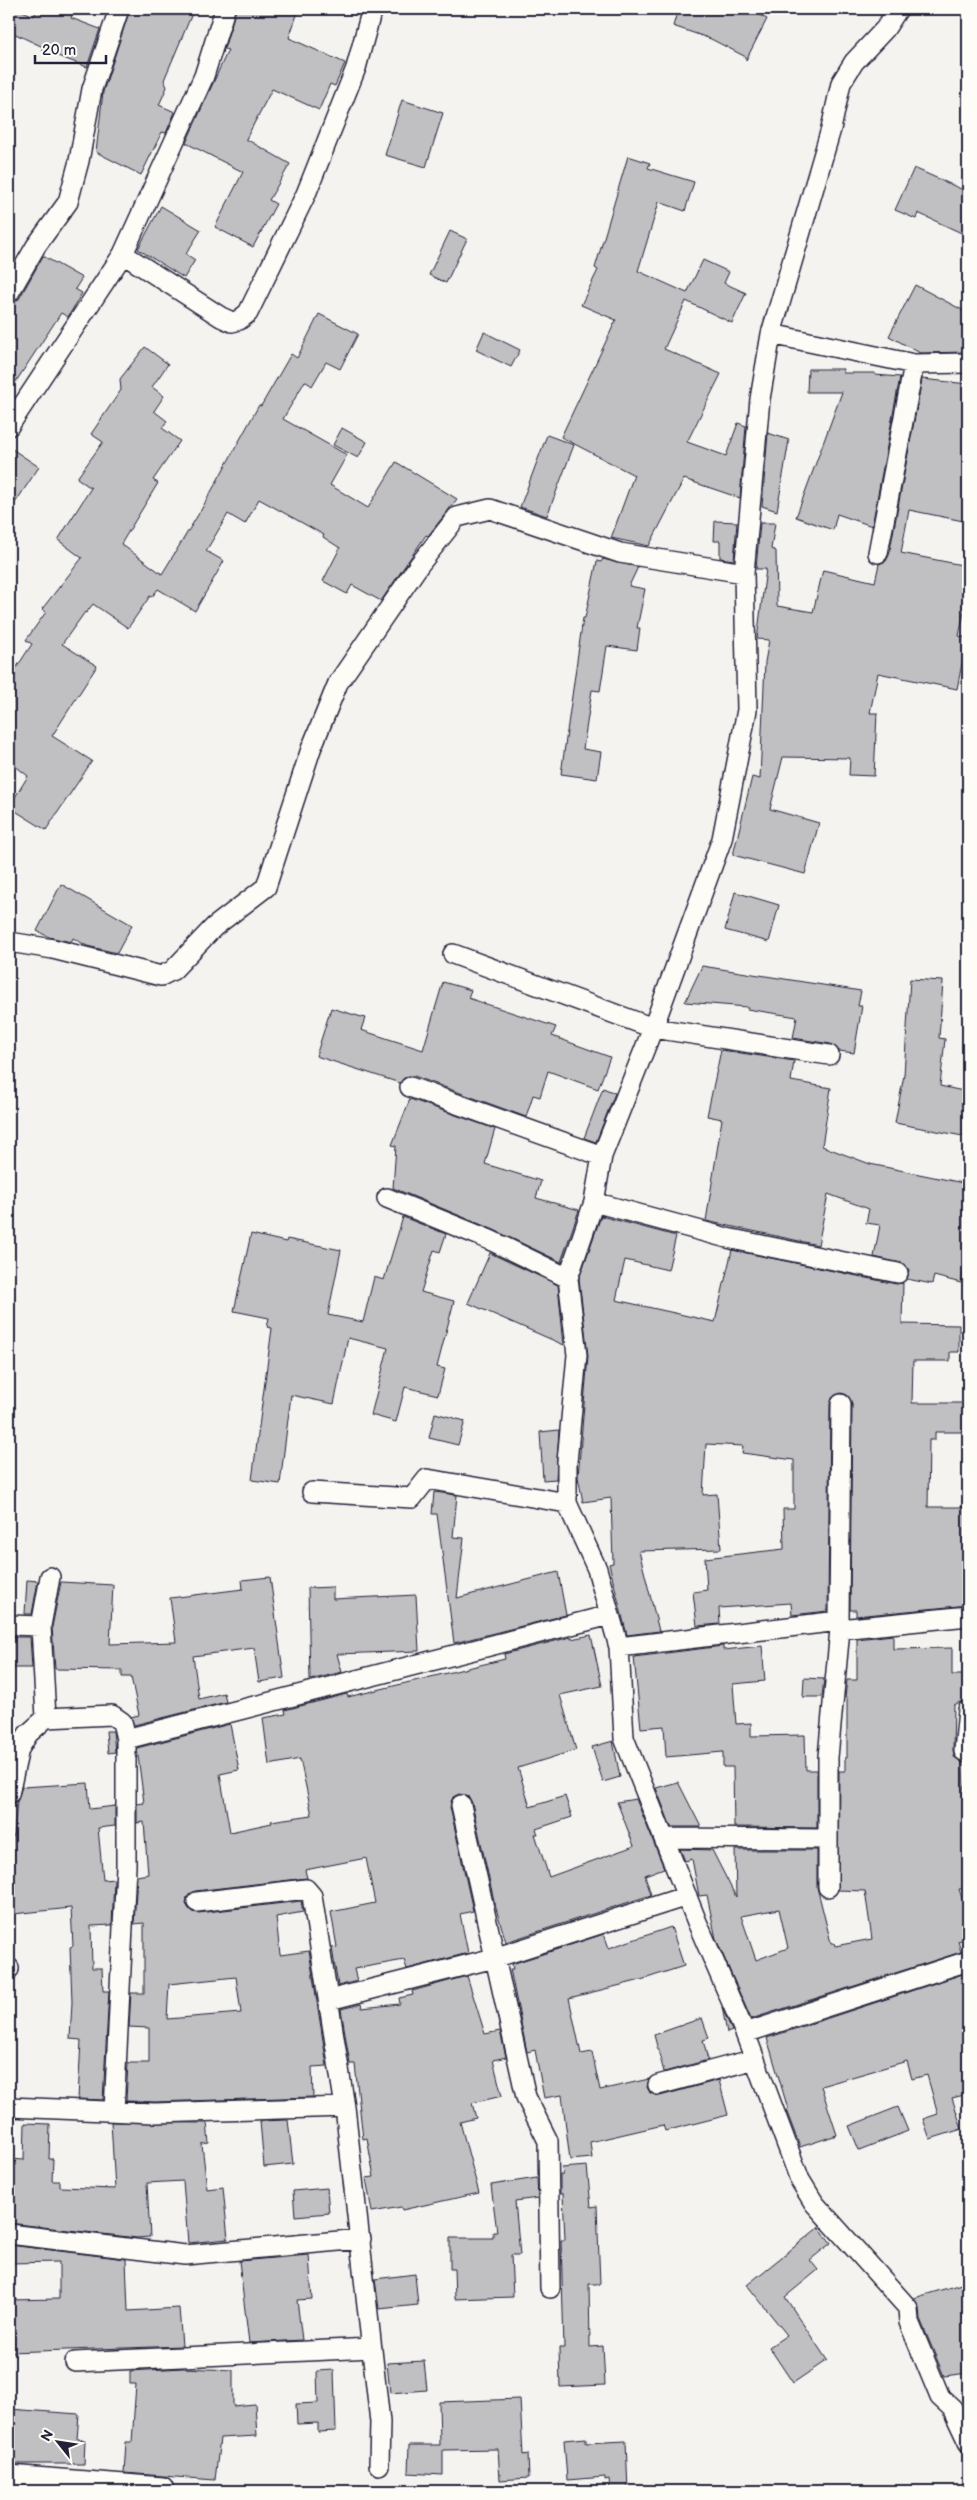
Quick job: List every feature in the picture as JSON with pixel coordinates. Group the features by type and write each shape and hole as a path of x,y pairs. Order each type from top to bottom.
{"street":[{"path":"9,293 36,246 68,202 79,161 92,89 119,9"},
{"path":"9,426 123,254 204,76 226,9"},
{"path":"123,254 232,322 239,320 248,313 306,194 356,68 372,9"},
{"path":"898,9 885,29 854,62 841,83 831,129 771,334 760,399 744,573 747,710 724,830 653,1028 602,1156 594,1202 568,1278 577,1355 567,1462 567,1502 598,1568 619,1647 624,1738 687,1896 745,2033 804,2191 908,2308 909,2322 940,2397 952,2408 968,2442"},
{"path":"771,334 914,364 968,362"},
{"path":"878,553 914,364"},
{"path":"9,942 53,949 161,976 173,970 214,927 266,887 311,749 338,683 420,565 457,517 490,509 620,552 744,573"},
{"path":"453,954 653,1028 829,1055"},
{"path":"410,1087 602,1156"},
{"path":"387,1198 490,1240 568,1278"},
{"path":"594,1202 728,1238 898,1274"},
{"path":"828,1887 828,1757 839,1625 841,1404"},
{"path":"312,1492 412,1498 427,1479 567,1502"},
{"path":"46,1718 41,1626 50,1577"},
{"path":"126,1739 610,1616"},
{"path":"619,1647 839,1625 968,1616"},
{"path":"9,1625 41,1626"},
{"path":"968,1710 964,1751 968,1753"},
{"path":"9,1794 19,1749 28,1734 46,1718 112,1715 122,1722 126,1739 126,1866 114,2111"},
{"path":"9,1735 28,1734"},
{"path":"462,1805 526,2097 548,2141 550,2288"},
{"path":"665,1838 828,1840"},
{"path":"197,1902 306,1889 310,1892 345,2107 380,2422 379,2465"},
{"path":"329,2000 494,1958 687,1896"},
{"path":"745,2033 968,1961"},
{"path":"658,2085 755,2059"},
{"path":"9,2107 155,2113 345,2107"},
{"path":"9,2234 185,2255 360,2239"},
{"path":"75,2362 372,2348"},
{"path":"9,2475 162,2487"}],"building":[{"path":"9,9 18,9 34,16 37,9 74,9 71,18 100,29 87,67 42,50 43,47 9,31"},
{"path":"130,9 194,9 164,80 167,87 159,105 175,112 166,133 162,132 141,175 96,152 103,92"},
{"path":"236,9 299,9 289,38 345,63 335,86 330,84 319,110 272,89 246,139 290,164 269,200 276,204 253,247 215,227 243,172 186,143 228,50 224,49"},
{"path":"678,9 748,9 767,19 746,60 746,57 711,39 673,26"},
{"path":"402,100 443,113 426,167 385,155"},
{"path":"628,156 650,163 648,168 694,182 685,211 659,202 638,271 687,293 703,260 729,272 724,283 746,293 732,323 686,301 664,349 721,374 687,442 726,456 738,423 746,426 740,498 684,479 649,546 611,538 634,475 561,437 616,320 581,305 598,270 595,268"},
{"path":"914,168 968,192 968,236 918,213 916,219 895,210"},
{"path":"161,206 201,230 186,254 195,260 184,278 138,249"},
{"path":"450,231 467,239 446,283 429,275"},
{"path":"43,256 82,278 75,289 82,293 68,317 61,313 9,392 9,304 19,299"},
{"path":"915,285 968,313 968,352 920,353 889,336"},
{"path":"319,314 358,334 340,369 326,362 312,386 305,381 283,419 347,455 330,485 368,508 396,462 457,499 428,536 426,535 381,601 352,585 347,594 323,581 340,548 323,537 324,535 259,499 245,524 228,514 206,551 224,561 195,611 158,589 152,597 150,596 128,628 93,604 62,644 97,666 52,736 92,761 46,830 9,807 28,776 9,761 9,679 32,644 26,640 46,612 42,609 82,558 58,540 91,488 77,478 103,442 91,434 121,390 120,379 145,347 168,364 152,387 164,396 154,411 167,421 162,428 180,441 153,480 158,483 121,544 162,574 201,510 259,405 261,406 291,354 297,358"},
{"path":"484,332 520,350 511,367 476,350"},
{"path":"808,369 843,369 843,373 875,373 875,375 900,377 872,526 837,514 833,530 796,517 842,392 807,392"},
{"path":"922,379 968,384 968,522 909,510 901,553 967,566 963,587 968,589 968,593 959,636 967,638 957,689 878,673 870,713 877,713 874,776 849,775 850,758 783,757 770,809 819,823 805,874 733,855 752,777 760,779 765,662 769,640 757,639 766,569 756,569 760,523 775,523 771,549 776,551 777,606 813,612 823,570 875,582 879,564 886,561 889,555"},
{"path":"342,428 367,442 358,458 333,445"},
{"path":"768,433 789,440 777,511 762,506"},
{"path":"547,435 574,445 547,516 520,507"},
{"path":"9,447 39,467 9,512"},
{"path":"715,521 737,522 734,560 720,558 720,541 714,541"},
{"path":"603,559 638,567 629,586 645,589 637,628 640,628 637,650 607,646 600,691 592,690 583,749 601,752 597,779 561,774 583,618 585,618 597,561 601,562"},
{"path":"61,884 132,925 117,953 87,946 73,938 71,942 49,937 37,931"},
{"path":"735,892 779,905 769,942 725,930"},
{"path":"702,966 861,991 858,1006 862,1006 854,1053 839,1051 831,1044 793,1038 797,1017 747,1009 747,1007 685,1002"},
{"path":"910,979 943,981 939,1038 945,1039 940,1086 968,1092 968,1137 895,1123 904,1075"},
{"path":"443,982 471,990 468,998 556,1027 552,1036 610,1057 598,1089 548,1071 540,1097 533,1095 526,1117 414,1076 408,1076 400,1083 316,1056 331,1008 365,1018 361,1030 423,1050"},
{"path":"721,1050 794,1061 791,1081 831,1088 822,1146 870,1164 968,1184 968,1250 961,1283 934,1276 932,1284 907,1279 909,1270 905,1264 874,1257 880,1225 866,1223 869,1209 828,1194 818,1245 706,1221 722,1119 707,1116"},
{"path":"603,1088 615,1093 596,1142 584,1138"},
{"path":"410,1099 495,1129 485,1164 541,1181 536,1198 579,1210 561,1262 494,1230 393,1188 396,1146 392,1145"},
{"path":"601,1216 676,1236 668,1270 625,1260 616,1300 715,1322 732,1250 896,1284 903,1283 902,1324 959,1325 959,1352 950,1352 950,1361 913,1361 912,1403 968,1403 968,1432 935,1432 935,1440 929,1440 928,1507 968,1507 968,1605 856,1616 856,1610 850,1610 852,1404 847,1395 841,1393 832,1398 830,1404 828,1611 792,1615 791,1603 719,1608 720,1624 697,1626 693,1592 707,1590 705,1558 784,1549 783,1509 794,1509 794,1460 742,1453 743,1446 706,1444 703,1495 717,1494 721,1549 639,1551 659,1631 627,1635 609,1564 613,1563 611,1498 583,1502 578,1477 588,1356 579,1279"},
{"path":"403,1217 446,1234 440,1252 434,1250 421,1292 454,1301 437,1367 445,1369 438,1395 405,1387 396,1422 371,1415 388,1348 348,1338 334,1404 291,1395 280,1484 252,1480 272,1328 267,1327 269,1318 234,1311 251,1234 286,1242 287,1239 341,1250 328,1315 363,1322 374,1277 384,1280"},
{"path":"490,1253 558,1285 564,1345 468,1303"},
{"path":"435,1413 465,1421 458,1445 429,1438"},
{"path":"559,1430 556,1479 543,1480 540,1432"},
{"path":"434,1492 457,1495 453,1537 464,1538 457,1598 558,1572 566,1615 454,1643 437,1514 432,1514"},
{"path":"270,1577 284,1678 259,1682 254,1648 193,1656 199,1699 224,1693 226,1702 134,1725 131,1717 139,1715 131,1677 122,1677 122,1670 55,1669 52,1627 61,1582 113,1585 110,1644 176,1642 170,1598 243,1589 242,1580"},
{"path":"27,1580 38,1581 32,1614 25,1614"},
{"path":"333,1587 333,1599 416,1595 419,1651 337,1654 342,1672 310,1680 308,1588"},
{"path":"591,1635 602,1686 560,1695 576,1750 518,1768 530,1807 565,1796 572,1817 536,1829 538,1834 535,1834 549,1877 634,1846 617,1802 636,1799 664,1868 645,1875 651,1895 506,1942 495,1905 472,1803 469,1797 459,1794 453,1797 450,1807 473,1911 460,1914 468,1953 407,1969 404,1960 354,1969 357,1981 338,1986 332,1948 337,1947 331,1912 375,1903 366,1858 305,1870 307,1878 195,1891 187,1897 186,1904 192,1912 198,1913 301,1901 303,1912 276,1917 280,1955 309,1951 327,2066 312,2067 313,2097 155,2102 126,2101 128,2063 149,2063 149,2028 129,2027 131,1993 144,1993 144,1923 134,1924 137,1876 148,1874 144,1822 137,1823 137,1804 144,1803 137,1748 230,1724 239,1770 220,1774 230,1832 272,1823 271,1821 312,1815 300,1759 269,1765 263,1718 286,1714 285,1710 347,1694 348,1697 505,1659 504,1654 571,1637 571,1639","holes":["236,1977 241,2013 167,2019 169,1984"]},
{"path":"893,1635 893,1649 952,1648 952,1675 966,1675 966,1699 954,1705 953,1750 954,1757 963,1763 965,1818 968,1817 968,1889 959,1889 968,1917 968,1938 958,1941 961,1952 751,2019 716,1939 707,1895 699,1896 692,1859 685,1861 680,1849 712,1850 736,1897 735,1850 817,1850 817,1887 831,1943 834,1943 835,1946 872,1939 865,1891 838,1890 839,1771 845,1771 845,1758 847,1758 847,1698 845,1698 847,1680 857,1680 857,1639","holes":["779,1909 788,1948 756,1960 741,1916"]},
{"path":"9,1637 30,1637 32,1668 9,1668"},
{"path":"723,1646 723,1650 762,1646 765,1681 733,1684 736,1724 751,1723 751,1736 805,1735 806,1770 817,1770 817,1828 734,1827 733,1767 723,1767 723,1752 666,1757 664,1726 641,1728 634,1657"},
{"path":"804,1678 824,1679 822,1697 803,1697"},
{"path":"106,1731 113,1731 115,1752 108,1753"},
{"path":"613,1741 620,1777 603,1782 592,1747"},
{"path":"678,1782 701,1827 671,1827 656,1788"},
{"path":"88,1783 90,1809 115,1806 115,1826 98,1828 103,1880 114,1879 112,1925 91,1926 92,1968 102,1968 103,1991 109,1991 103,2100 78,2099 81,2040 70,2039 72,2002 70,1947 73,1946 71,1908 13,1914 11,1886 12,1836 14,1836 17,1801 22,1787"},
{"path":"671,1927 684,1966 641,1980 569,1998 581,2054 592,2052 600,2090 649,2079 647,2087 650,2093 660,2096 719,2080 728,2115 665,2131 663,2125 590,2142 592,2158 570,2160 562,2095 544,2098 535,2050 527,2052 510,1969 513,1969 512,1964 604,1934 609,1948"},
{"path":"966,1973 968,2094 952,2098 962,2129 930,2139 923,2119 938,2114 927,2075 912,2079 907,2061 821,2086 837,2135 800,2147 786,2110 788,2109 767,2038"},
{"path":"467,1976 485,2034 500,2031 506,2057 493,2060 502,2096 472,2103 476,2118 460,2122 479,2193 402,2210 401,2207 372,2212 366,2178 374,2177 367,2138 363,2139 355,2064 350,2064 341,2009 361,2004 362,2008 400,2004 399,1998 413,1995 412,1991"},
{"path":"722,2007 732,2031 727,2033"},
{"path":"702,2018 709,2038 703,2040 708,2060 664,2072 654,2035"},
{"path":"898,2107 908,2131 859,2150 849,2126"},
{"path":"288,2120 293,2164 264,2167 260,2121"},
{"path":"111,2122 207,2123 209,2143 202,2144 207,2189 223,2187 228,2239 188,2243 183,2181 147,2183 150,2237 137,2238 9,2223 9,2159 24,2160 25,2123 50,2124 49,2159 53,2159 52,2181 60,2181 60,2187 115,2189"},
{"path":"587,2166 591,2207 597,2206 600,2284 589,2284 590,2347 603,2346 605,2385 560,2387 559,2348 564,2348 561,2240 565,2240 563,2194 560,2194 560,2175 563,2175 562,2168"},
{"path":"537,2178 538,2198 515,2201 520,2255 511,2255 513,2297 455,2299 454,2269 450,2269 450,2238 493,2238 493,2232 497,2232 491,2185"},
{"path":"327,2188 329,2213 295,2216 293,2191"},
{"path":"819,2227 831,2243 810,2260 818,2270 785,2297 827,2360 793,2383 769,2347 787,2335 747,2285"},
{"path":"9,2245 126,2259 128,2311 179,2308 182,2346 9,2352 9,2300 59,2299 59,2262 9,2263"},
{"path":"309,2255 312,2299 297,2300 302,2340 249,2343 239,2261"},
{"path":"415,2274 418,2305 379,2309 375,2279"},
{"path":"968,2282 968,2373 944,2376 920,2319 919,2307 914,2298"},
{"path":"424,2361 427,2390 390,2393 387,2363"},
{"path":"183,2368 233,2370 233,2406 255,2404 257,2436 220,2438 215,2480 124,2473 126,2442 132,2442 136,2384 130,2384 130,2371"},
{"path":"334,2370 336,2431 318,2432 318,2423 297,2424 296,2404 318,2403 317,2371"},
{"path":"520,2399 523,2455 528,2454 529,2478 500,2480 498,2449 443,2450 443,2475 408,2473 409,2445 440,2445 439,2402"},
{"path":"9,2409 79,2414 77,2439 85,2440 84,2464 9,2464"},
{"path":"586,2438 586,2443 626,2441 628,2491 610,2491 609,2479 605,2480 605,2477 567,2480 564,2440"}]}
